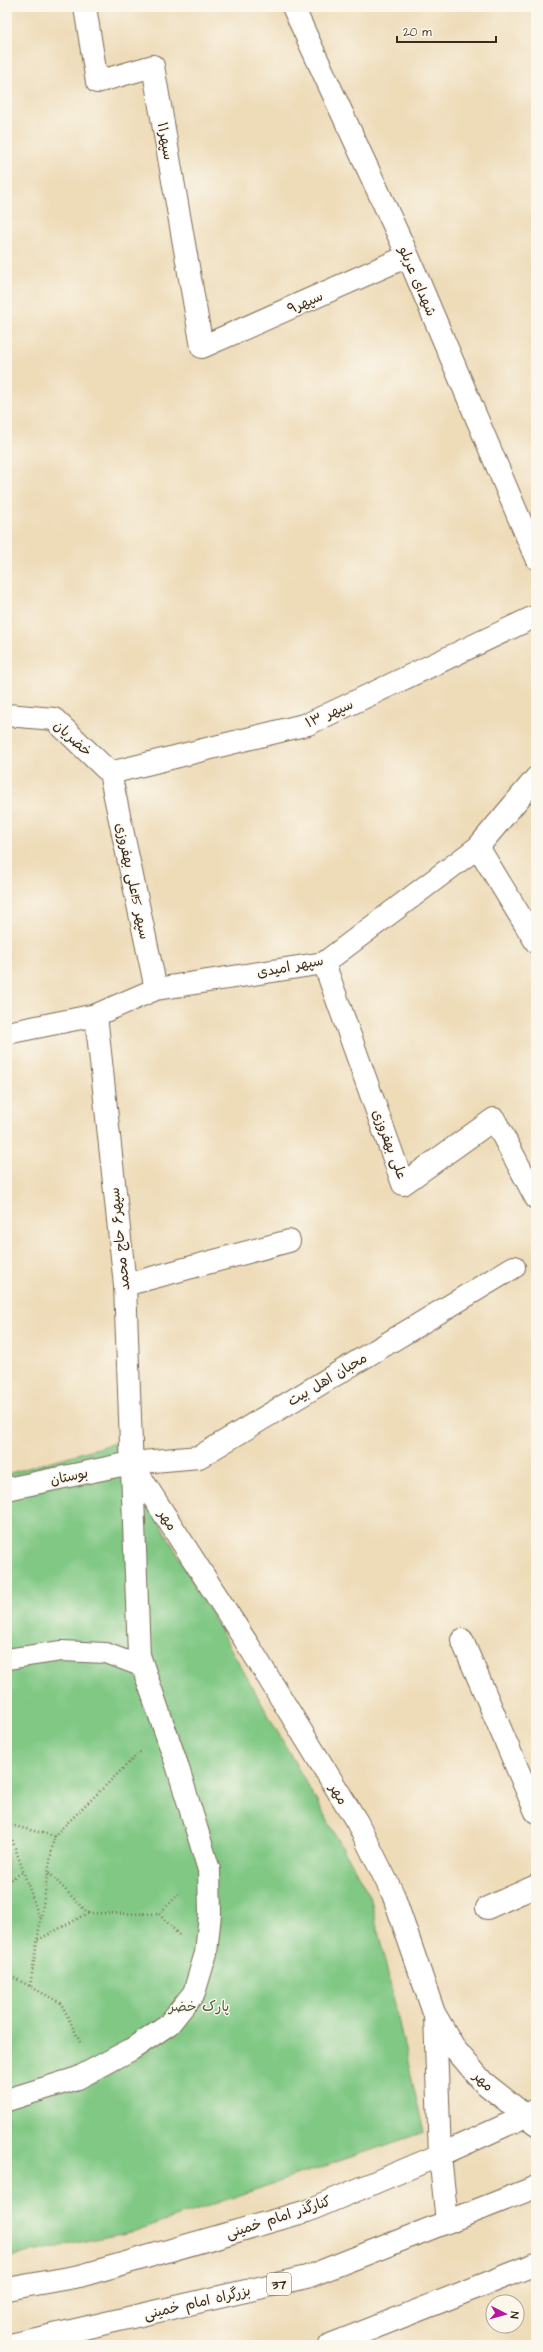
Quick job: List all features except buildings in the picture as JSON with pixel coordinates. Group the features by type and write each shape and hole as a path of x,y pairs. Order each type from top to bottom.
{"main road":[{"name":"سپهر۱۱","path":"85,7 97,82 153,66 202,347"},
{"name":"شهدای عربلو","path":"293,7 408,256 536,558"},
{"name":"سپهر۹","path":"202,347 408,256"},
{"name":"سپهر ۱۳","path":"110,773 308,724 536,616"},
{"name":"خضریان","path":"7,715 54,719 110,773"},
{"name":"سپهر 15علی بهفروزی","path":"110,773 156,989"},
{"name":"سپهر امیدی","path":"7,1033 96,1015 156,989 324,963 478,847 536,778"},
{"path":"478,847 536,942"},
{"name":"علی بهفروزی","path":"324,963 403,1184 494,1119 536,1198"},
{"name":"سپهر۶ حاج محمد","path":"7,2100 78,2078 132,2050 170,2024 194,1993 206,1953 210,1914 209,1870 139,1655 125,1286 96,1015"},
{"path":"125,1286 289,1241"},
{"name":"محبان اهل بیت","path":"131,1463 200,1457 514,1267"},
{"name":"بوستان","path":"7,1489 131,1463"},
{"name":"مهر","path":"131,1463 252,1651 357,1822 393,1894 434,2013 455,2048 483,2082 533,2116"},
{"path":"462,1640 536,1812"},
{"path":"487,1908 536,1886"},
{"path":"434,2013 440,2155 447,2222"},
{"name":"کنارگذر امام خمینی","path":"7,2289 80,2276 307,2211 533,2116"},
{"name":"بزرگراه امام خمینی","path":"10,2345 307,2277 536,2187"},
{"path":"330,2345 536,2264"}],"lane":[{"path":"7,1660 61,1651 106,1653 143,1667"}],"path":[{"path":"30,1986 54,1836 164,1728"},
{"path":"7,1824 54,1836"},
{"path":"7,1824 41,1921"},
{"path":"7,1882 23,1872"},
{"path":"48,1872 88,1913"},
{"path":"38,1940 88,1913 158,1914"},
{"path":"7,1974 61,2003 94,2069"}],"green space":[{"name":"پارک خضر","path":"115,1443 370,1896 424,2132 135,2231 7,2257 7,1474"}]}
